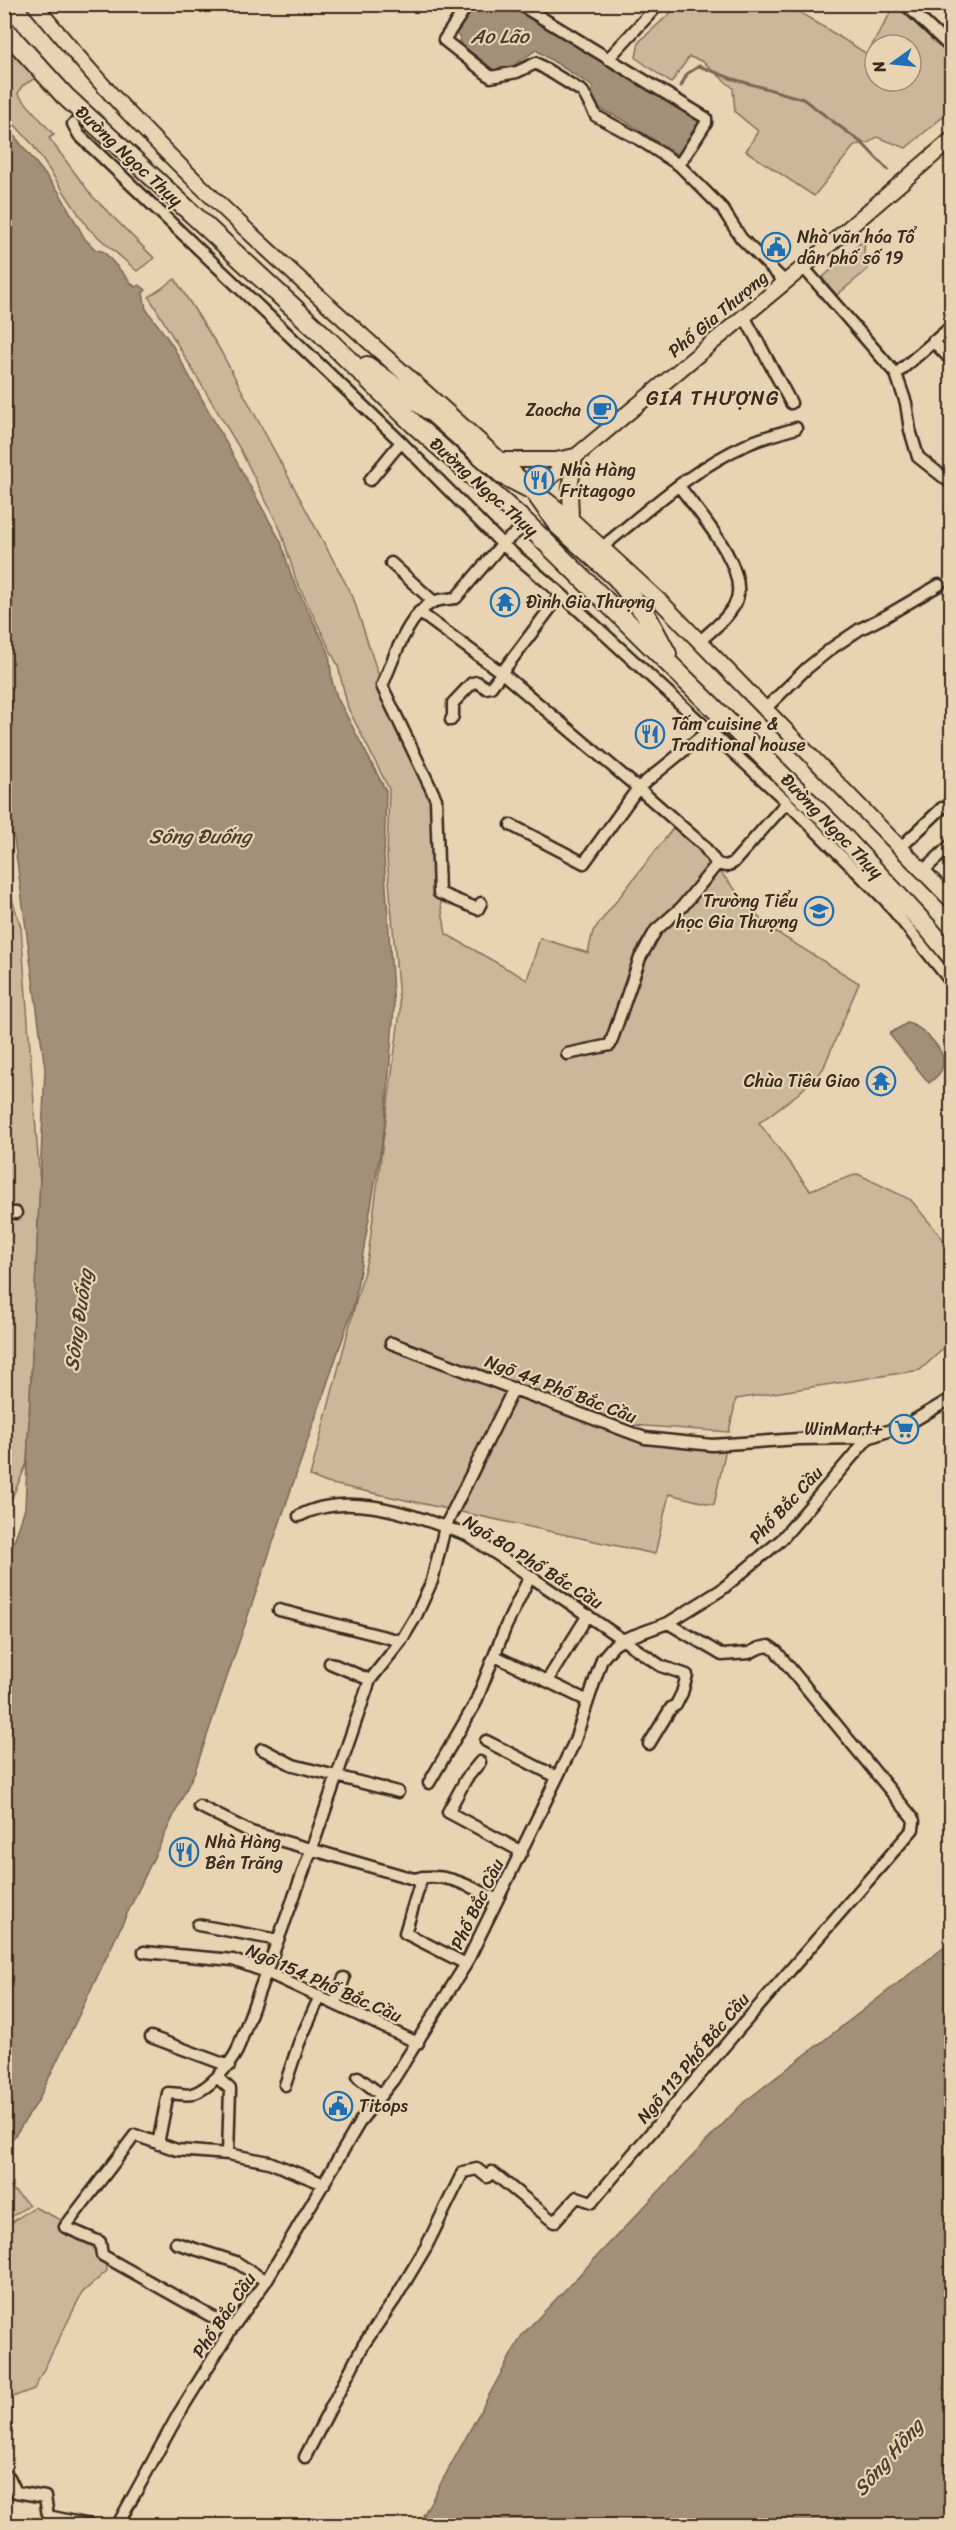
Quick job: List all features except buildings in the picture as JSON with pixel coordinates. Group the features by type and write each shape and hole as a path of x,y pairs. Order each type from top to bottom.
{"main road":[{"name":"Đường Ngọc Thụy","path":"4,29 65,96 322,334 414,424 527,524 673,667 842,836 928,928 951,957"},
{"path":"322,334 426,408 503,475 534,491 558,525 616,577 660,637 673,667"}],"street":[{"name":"Đường Ngọc Thụy","path":"34,4 99,82 149,135 250,231 534,491 571,519 638,579 951,901"},
{"path":"468,4 444,40 491,77 517,72 531,64 541,64 583,92 596,116 637,138 679,165 722,208 741,238 784,282"},
{"path":"519,4 706,118 706,123 679,165"},
{"path":"608,59 659,4"},
{"path":"905,4 951,49"},
{"name":"Đường Ngọc Thụy","path":"73,124 79,135 401,442 502,544 561,594 787,802 885,901 951,983"},
{"name":"Phố Gia Thượng","path":"534,491 803,267 951,139"},
{"path":"803,267 896,374 906,403 910,430 918,457 951,484"},
{"path":"744,315 791,403"},
{"path":"896,374 951,326"},
{"path":"933,341 951,361"},
{"path":"601,548 679,486 710,465 748,444 796,428"},
{"path":"370,480 401,442"},
{"path":"501,460 556,460 575,456 570,489 571,519"},
{"path":"679,486 727,553 737,576 736,601 728,615 700,641"},
{"path":"481,903 478,909 439,893 436,799 382,686 402,640 419,612 434,602 456,598 502,544 527,524"},
{"path":"391,563 434,602"},
{"path":"765,709 806,669 832,648 860,629 939,585"},
{"path":"451,720 453,703 472,683 477,682 486,688 491,687 561,594"},
{"path":"419,612 502,673 638,788 703,844 717,864 726,866 733,863 787,802"},
{"path":"511,825 584,863 638,788 708,731"},
{"path":"900,848 942,808"},
{"path":"923,871 951,844"},
{"path":"567,1054 610,1045 640,958 656,930 682,907 717,864"},
{"name":"Ngõ 44 Phố Bắc Cầu","path":"391,1343 514,1388 602,1424 645,1438 712,1445 799,1439 868,1438"},
{"path":"299,1516 311,1510 341,1506 383,1509 415,1516 445,1527 514,1388"},
{"path":"868,1438 908,1424 951,1398"},
{"name":"Phố Bắc Cầu","path":"117,2526 178,2415 232,2328 266,2281 361,2120 393,2080 418,2043 466,1964 574,1743 602,1659 614,1645 624,1639 668,1623 721,1590 781,1540 868,1438"},
{"name":"Ngõ 80 Phố Bắc Cầu","path":"158,2144 168,2093 192,2094 217,2078 229,2066 237,2051 312,1848 370,1680 401,1641 416,1616 432,1581 445,1527 467,1535 661,1666 687,1675 676,1705 671,1708 649,1744"},
{"path":"429,1783 475,1704 506,1626 530,1576"},
{"path":"279,1610 401,1641"},
{"path":"547,1681 588,1615"},
{"name":"Ngõ 113 Phố Bắc Cầu","path":"305,2457 364,2344 395,2300 426,2247 463,2172 477,2169 487,2177 492,2172 554,2222 578,2197 592,2202 913,1829 914,1821 776,1651 769,1646 749,1653 722,1655 668,1623"},
{"path":"495,1656 588,1701"},
{"path":"330,1663 370,1680"},
{"path":"486,1741 557,1777"},
{"path":"262,1749 293,1765 398,1792"},
{"path":"480,1762 466,1779 448,1812 522,1852"},
{"path":"200,1806 251,1832 312,1848 414,1880 423,1877 454,1879 496,1899"},
{"path":"423,1877 405,1933 466,1964"},
{"path":"198,1925 278,1940"},
{"name":"Ngõ 154 Phố Bắc Cầu","path":"144,1952 233,1960 320,1996 418,2043"},
{"path":"335,2003 344,1978"},
{"path":"285,2085 299,2043 320,1996"},
{"path":"151,2037 229,2066"},
{"path":"358,2077 380,2094"},
{"path":"217,2078 230,2089 228,2154"},
{"path":"232,2328 102,2255 100,2242 65,2227 135,2135 177,2150 228,2154 269,2162 324,2184"},
{"path":"176,2243 236,2262 266,2281"},
{"path":"4,2476 9,2477 16,2492 45,2498 48,2516 94,2526"}],"shaded area":[{"path":"679,5 788,5 863,52 863,93 923,93 923,33 879,33 895,5 951,56 951,110 906,148 877,137 868,143 855,145 814,196 746,151 758,131 735,112 733,88 702,61 689,57 671,83 636,58 639,42"},
{"path":"4,40 37,77 22,86 18,94 54,135 49,138 92,196 154,258 137,271 88,228 32,144 5,114"},
{"path":"865,239 863,264 868,269 837,295 822,278"},
{"path":"175,279 219,348 353,597 382,686 436,799 439,893 446,934 527,980 540,938 588,953 593,931 678,822 766,926 859,983 823,1069 799,1093 759,1123 810,1190 858,1174 911,1200 951,1249 951,1342 920,1370 736,1399 729,1432 618,1424 617,1433 726,1448 714,1505 669,1494 655,1554 327,1483 310,1476 368,1256 400,1011 387,857 389,789 348,708 338,666 296,580 281,531 240,449 149,297"},
{"path":"4,873 21,928 40,1184 27,1463 5,1514"},
{"path":"5,2182 29,2205 4,2221"},
{"path":"34,2207 105,2241 107,2271 82,2293 34,2389 5,2400 4,2228"}],"water":[{"name":"Ao Lão","path":"472,5 512,5 699,115 699,121 680,153 676,154 625,121 601,109 593,101 592,86 536,50 513,66 494,70 459,42 460,37 453,32"},
{"name":"Sông Đuống","path":"5,124 59,192 85,239 95,249 104,252 135,287 140,285 146,290 143,293 146,309 171,343 281,542 292,578 329,653 332,681 337,697 386,791 384,857 394,1008 385,1125 354,1305 195,1771 37,2103 5,2150 4,1572 25,1508 45,1069 14,839 4,818"},
{"path":"907,1023 925,1033 941,1052 942,1068 929,1083 889,1034"},
{"name":"Sông Hồng","path":"951,1942 951,2525 418,2525 522,2335 743,2103"}],"waterway":[{"path":"681,86 687,74 699,66 733,79 803,99 862,143 888,170"}],"place":[{"name":"Nhà văn hóa Tổ dân phố số 19","path":"776,247"},
{"name":"Zaocha","path":"602,410"},
{"name":"Nhà Hàng Fritagogo","path":"539,480"},
{"name":"Đình Gia Thượng","path":"505,602"},
{"name":"Tấm cuisine & Traditional house","path":"650,734"},
{"name":"Trường Tiểu học Gia Thượng","path":"819,911"},
{"name":"Chùa Tiêu Giao","path":"881,1081"},
{"name":"WinMart+","path":"904,1429"},
{"name":"Nhà Hàng Bên Trăng","path":"184,1852"},
{"name":"Titops","path":"338,2106"}],"district":[{"name":"GIA THƯỢNG","path":"713,398"}]}
